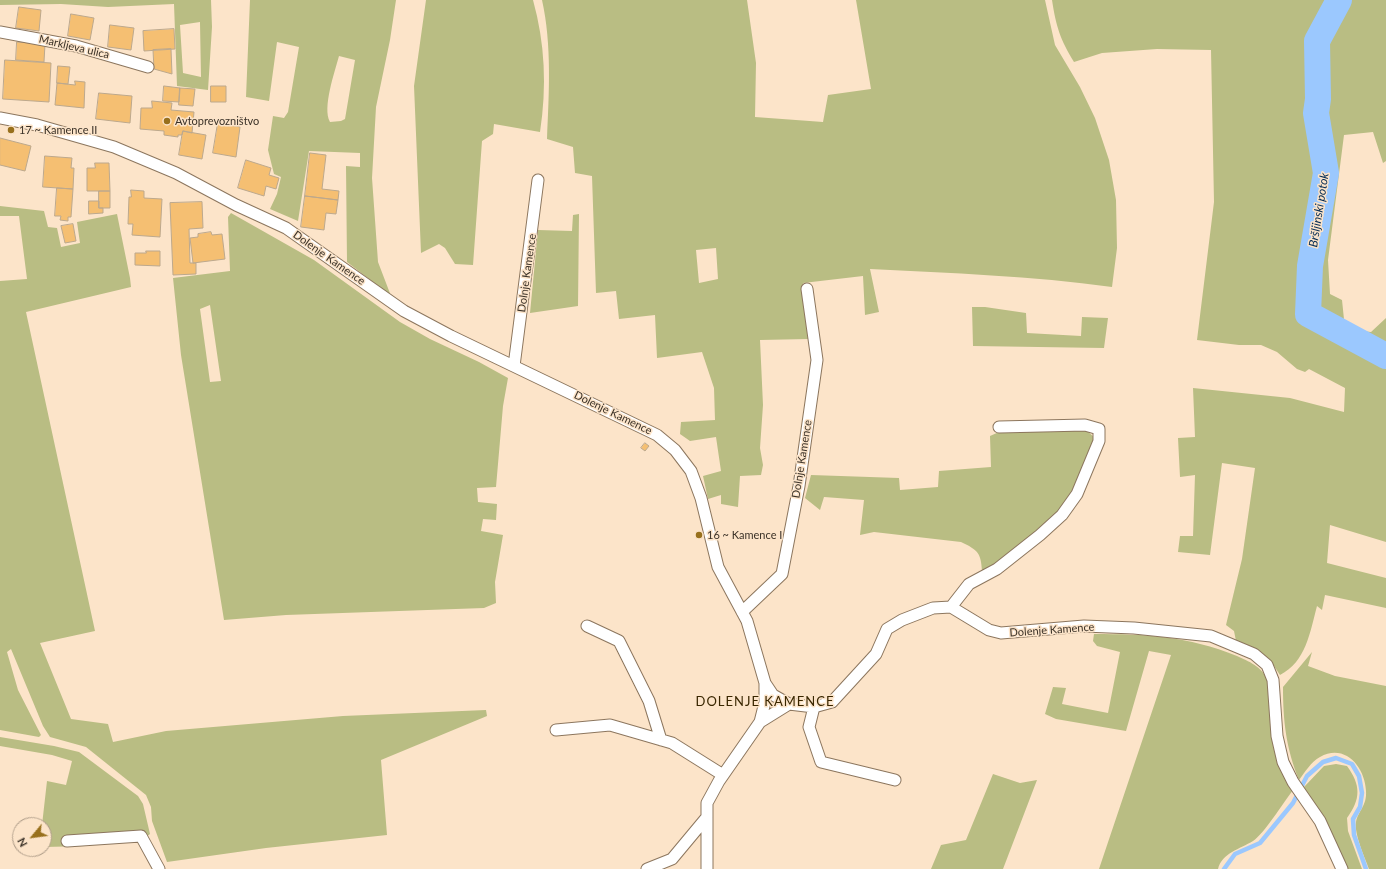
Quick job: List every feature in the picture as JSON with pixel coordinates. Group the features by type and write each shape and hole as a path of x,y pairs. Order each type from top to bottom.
{"street":[{"name":"Markljeva ulica","path":"0,32 76,46 148,67"},
{"name":"Dolenje Kamence","path":"0,118 37,125 114,147 176,173 236,205 286,228 404,311 451,336 657,434 675,450 691,471 701,498 718,567 747,621 765,683 773,695 788,704 814,707 832,702 843,692 876,654 887,629 902,620 933,608 951,606 989,630 1001,633 1084,626 1134,628 1211,636 1254,654 1267,665 1273,680 1278,736 1283,762 1293,782 1320,821 1342,869"},
{"name":"Dolnje Kamence","path":"514,366 538,180"},
{"name":"Dolnje Kamence","path":"742,612 782,574 799,486 817,360 807,289"},
{"path":"951,606 969,584 997,569 1040,535 1062,515 1077,494 1098,441 1099,429 1085,425 998,427"},
{"path":"587,626 619,642 649,700 661,740"},
{"path":"707,869 707,803 723,775 760,722 765,702 765,683"},
{"path":"760,722 788,704"},
{"path":"814,707 809,727 821,762 895,780"},
{"path":"556,730 610,724 672,743 723,775"},
{"path":"647,869 672,859 707,817"},
{"path":"67,841 141,836 159,869"}],"green space":[{"path":"0,0 211,0 212,27 208,90 177,86 174,4 108,7 61,4 0,5","holes":["200,22 201,77 183,73 180,25"]},
{"path":"250,0 396,0 390,40 376,107 372,178 378,262 391,296 347,262 346,166 360,167 360,153 309,151 298,221 270,209 277,194 281,177 274,174 268,150 273,116 284,118 288,112 299,47 277,42 269,101 246,97","holes":["339,56 355,60 345,119 330,122 327,108 328,99"]},
{"path":"426,0 533,0 540,32 544,65 544,98 540,132 494,124 493,134 482,141 473,265 455,264 445,248 439,244 421,253 414,86"},
{"path":"542,0 747,0 756,63 755,117 823,122 828,95 871,89 856,0 1045,0 1055,45 1080,87 1095,118 1109,160 1116,200 1117,248 1112,287 1022,278 870,269 879,312 865,315 863,276 803,283 808,339 760,340 763,405 760,448 763,465 761,475 740,476 738,507 721,504 721,495 708,499 703,476 721,471 716,437 690,441 680,434 681,422 715,420 714,388 702,352 657,358 655,315 619,319 616,291 596,293 592,176 575,173 573,147 547,139 549,52","holes":["716,248 718,279 699,283 696,250"]},
{"path":"1052,0 1386,0 1386,161 1383,163 1373,132 1344,135 1328,260 1330,294 1342,300 1345,329 1371,332 1386,318 1386,542 1330,525 1327,563 1386,578 1386,608 1325,595 1322,610 1317,606 1306,645 1301,654 1289,669 1280,675 1272,663 1236,641 1234,631 1226,625 1242,559 1255,468 1222,463 1210,555 1178,552 1180,536 1193,536 1195,475 1180,477 1178,438 1195,437 1193,388 1290,398 1344,412 1345,388 1309,369 1305,372 1297,369 1277,352 1261,345 1239,345 1197,340 1214,202 1211,50 1157,49 1102,53 1074,62 1059,32"},
{"path":"0,206 44,211 48,227 57,228 61,247 80,243 77,222 117,214 130,278 131,287 26,312 95,631 40,643 71,719 108,724 113,742 166,731 343,716 486,710 487,716 381,760 387,835 266,848 167,862 152,821 151,807 146,795 86,747 50,737 43,726 11,649 7,652 18,690 41,735 39,737 0,730 0,281 27,279 19,216 0,216"},
{"path":"231,213 314,260 400,322 430,339 479,362 508,378 503,406 496,487 477,488 478,502 497,504 496,520 483,519 481,531 503,535 495,582 496,603 484,608 286,615 224,620 181,355 173,278 230,271 228,217","holes":["210,305 221,381 210,382 200,309"]},
{"path":"579,214 578,306 530,313 538,230 572,231 573,215"},
{"path":"972,307 985,307 1026,313 1027,333 1081,336 1082,317 1108,318 1104,348 973,346"},
{"path":"1086,430 1095,438 1073,490 1058,514 997,565 982,571 981,560 978,553 971,547 961,542 874,532 860,535 864,500 824,497 820,510 805,498 811,475 899,478 900,490 938,487 939,471 991,467 990,436 999,432"},
{"path":"1094,634 1149,636 1184,640 1201,644 1219,649 1246,660 1259,668 1265,675 1270,692 1271,731 1274,747 1282,769 1293,790 1268,825 1257,837 1253,841 1227,855 1223,859 1218,869 1099,869 1171,655 1149,651 1126,731 1056,719 1045,714 1053,687 1066,688 1062,704 1108,713 1120,652 1097,646 1093,641"},
{"path":"1312,652 1308,666 1335,676 1386,686 1386,869 1369,869 1358,839 1356,822 1365,801 1366,791 1365,782 1358,766 1345,755 1329,753 1320,757 1308,767 1299,780 1291,757 1286,734 1283,687"},
{"path":"0,737 54,746 79,752 138,796 143,804 150,834 138,843 130,840 86,846 52,847 52,817 43,817 47,781 66,785 72,761 52,755 0,746"},
{"path":"1336,764 1347,766 1355,779 1357,786 1358,792 1355,805 1347,818 1348,831 1362,869 1348,869 1330,830 1304,787 1324,766"},
{"path":"993,774 1020,783 1037,780 1003,869 931,869 941,845 966,840"}],"building":[{"path":"19,7 41,10 39,31 16,28"},
{"path":"71,14 94,18 90,40 68,36"},
{"path":"110,25 134,28 131,50 108,47"},
{"path":"174,29 175,49 144,51 143,31"},
{"path":"17,42 45,44 44,62 16,60"},
{"path":"171,49 172,74 154,69 153,50"},
{"path":"5,60 51,63 49,102 3,99"},
{"path":"58,66 70,67 68,84 57,83"},
{"path":"75,81 85,82 84,108 55,105 57,83 75,85"},
{"path":"164,86 180,88 179,102 163,101"},
{"path":"211,86 226,86 226,102 211,102"},
{"path":"180,88 195,89 193,106 179,105"},
{"path":"99,93 132,96 130,123 96,119"},
{"name":"Avtoprevozništvo","path":"152,101 172,103 171,110 194,112 192,133 183,131 182,135 178,135 178,137 164,135 164,131 140,129 141,108 152,108"},
{"path":"218,123 240,127 236,157 213,153"},
{"path":"183,131 206,135 202,159 179,155"},
{"path":"0,138 31,146 25,171 0,165"},
{"path":"310,153 326,155 322,189 339,191 338,200 305,196"},
{"path":"45,156 72,158 71,168 74,168 73,189 43,187"},
{"path":"246,160 271,168 269,175 279,178 276,189 266,186 264,196 238,188"},
{"path":"95,163 109,163 110,191 87,191 87,168 95,168"},
{"path":"57,188 73,189 71,217 68,217 68,221 60,220 61,216 55,216"},
{"path":"131,190 144,191 144,198 162,199 160,237 132,235 133,224 128,224 129,197 131,197"},
{"path":"99,191 110,191 110,208 99,208"},
{"path":"305,196 338,200 336,214 326,213 324,230 301,227"},
{"path":"89,201 99,201 99,208 103,208 103,213 89,214"},
{"path":"202,202 203,228 189,229 190,263 196,263 196,274 173,275 170,203"},
{"path":"73,224 76,241 65,243 61,226"},
{"path":"211,232 212,235 222,234 225,259 193,263 190,238 198,237 198,234"},
{"path":"146,251 160,251 160,266 135,265 135,253 146,253"},
{"path":"645,443 649,446 645,451 641,448"}],"waterway":[{"name":"Bršljinski potok","path":"1339,0 1317,41 1318,99 1316,113 1326,173 1310,266 1308,314 1386,356"},
{"path":"1224,869 1235,854 1260,843 1293,803 1307,776 1323,762 1336,758 1352,764 1359,776 1362,793 1360,807 1353,819 1354,835 1366,869"}],"place":[{"name":"Avtoprevozništvo","path":"167,121"},
{"name":"17 ~ Kamence II","path":"11,130"},
{"name":"16 ~ Kamence I","path":"699,535"}],"district":[{"name":"DOLENJE KAMENCE","path":"765,702"}]}
